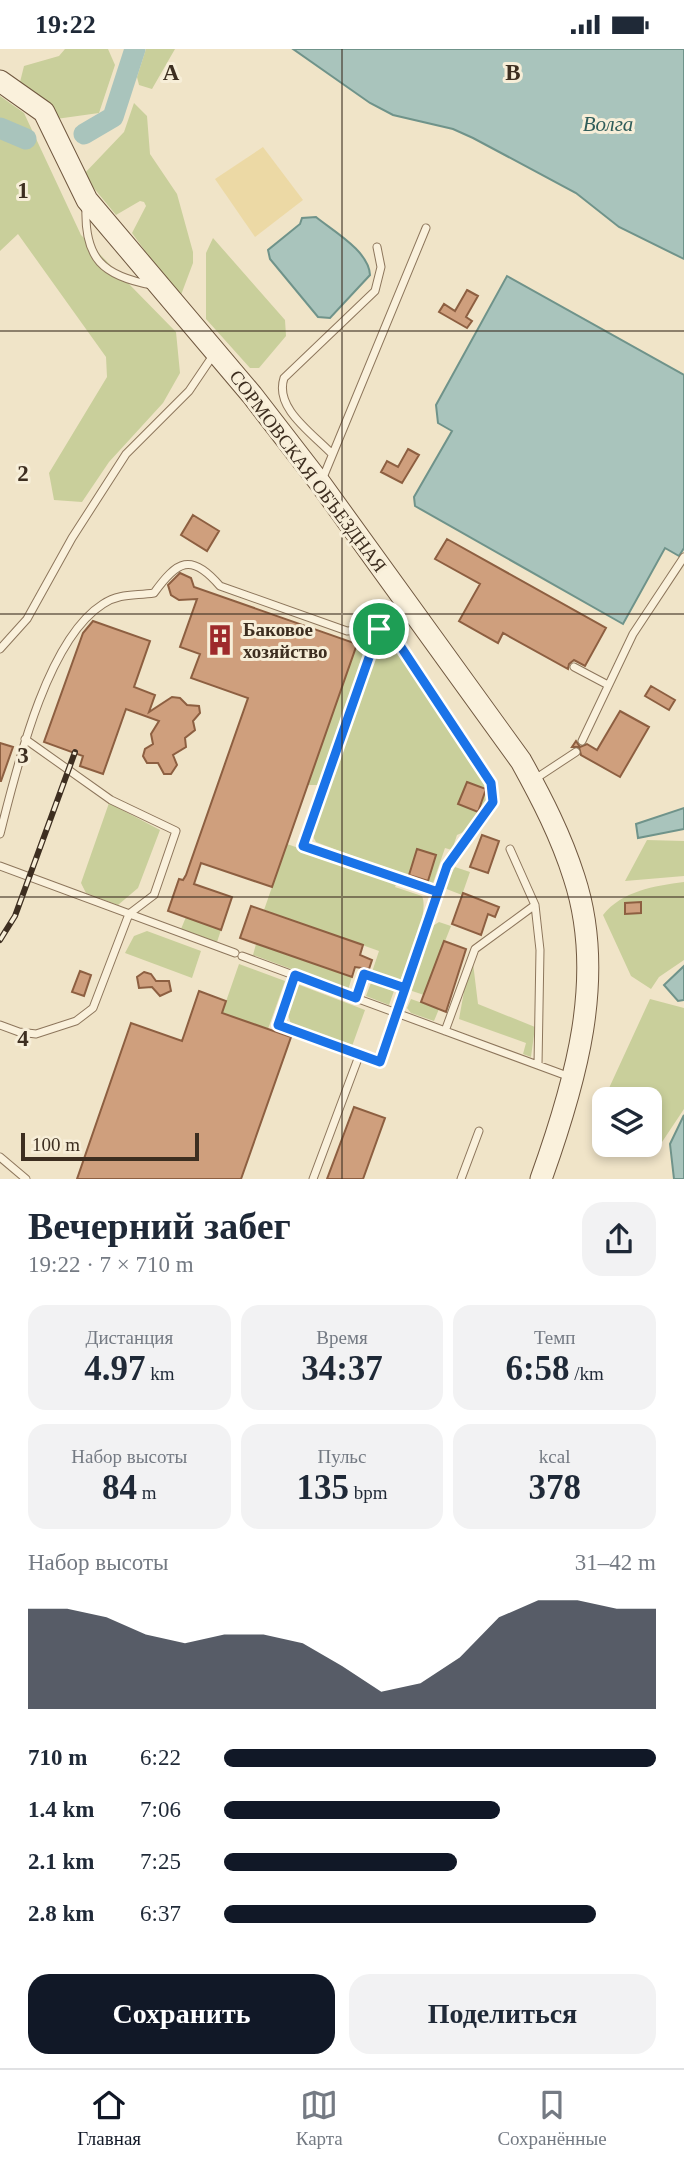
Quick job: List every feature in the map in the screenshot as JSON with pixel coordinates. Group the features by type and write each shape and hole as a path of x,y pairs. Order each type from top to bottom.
{"street":[{"name":"СОРМОВСКАЯ ОБЪЕЗДНАЯ","path":"0,81 44,112 87,200 158,287 216,351 320,484 532,781 552,821 575,880 585,928 585,1016 574,1079 541,1179"}],"lane":[{"path":"87,200 85,231 95,260 125,280 158,287"},
{"path":"320,484 426,228"},
{"path":"332,454 284,403 280,391 284,378 375,291 381,267 377,247"},
{"path":"0,649 27,619 72,538 126,454 189,391 216,351"},
{"path":"582,741 633,634 684,557"},
{"path":"0,834 25,739 52,674 72,635 87,616 122,594 154,593 171,569 179,565 208,572 220,586 347,631 379,629 395,638 491,783 493,802 447,866 380,1062 278,1025 295,975"},
{"path":"379,629 303,846 438,892"},
{"path":"574,667 608,685"},
{"path":"0,1025 36,1034 76,1021 93,1008 129,914 154,895 176,831 111,800 25,739"},
{"path":"532,781 576,752"},
{"path":"510,849 535,905 540,950 538,1065"},
{"path":"0,866 574,1079"},
{"path":"445,1031 475,949 535,905"},
{"path":"356,998 364,974 405,988"},
{"path":"313,1179 359,1056"},
{"path":"461,1179 479,1131"},
{"path":"0,1157 26,1179"}],"green space":[{"path":"65,49 108,49 115,65 99,113 56,119 20,82 24,66 59,56"},
{"path":"146,49 175,49 152,89 139,85 137,77"},
{"path":"0,96 24,113 81,235 176,332 180,373 163,403 109,462 82,502 54,500 49,473 107,377 106,357 18,234 0,251"},
{"path":"134,103 147,116 150,154 177,194 193,252 193,263 181,295 177,295 132,233 146,206 144,202 140,201 116,215 83,175 124,132"},
{"path":"213,238 285,320 286,336 259,368 250,368 206,319 206,253"},
{"path":"386,638 393,641 485,781 490,800 466,831 457,835 452,850 445,848 432,886 316,842 311,833 379,640"},
{"path":"357,644 365,650 366,658 322,785 308,785"},
{"path":"109,803 160,830 138,888 118,905 86,893 81,883"},
{"path":"647,840 684,841 684,876 625,881"},
{"path":"287,844 397,882 395,887 422,896 424,904 420,926 400,982 372,972 379,951 264,910"},
{"path":"455,867 470,872 462,895 444,888"},
{"path":"684,882 684,960 659,977 651,989 631,976 603,915 619,900 629,895"},
{"path":"186,917 221,930 217,942 181,929"},
{"path":"439,922 451,926 424,995 409,990 431,927"},
{"path":"147,931 201,951 192,978 125,953 134,936"},
{"path":"256,944 352,977 348,990 253,955"},
{"path":"473,963 478,1004 535,1027 531,1057 523,1054 526,1043 459,1019 465,986"},
{"path":"239,964 285,981 268,1029 222,1013"},
{"path":"372,980 395,988 389,1005 366,996"},
{"path":"297,984 365,1010 351,1049 292,1027 287,1012"},
{"path":"411,999 439,1009 434,1021 411,1013 407,1008"},
{"path":"650,999 684,1008 684,1109 662,1142 662,1087 610,1087"}],"sand":[{"path":"263,147 303,200 255,237 215,179"}],"water":[{"name":"Волга","path":"293,49 684,49 684,259 619,227 576,193 473,138 453,129 393,115 370,103"},
{"path":"316,217 357,250 364,258 370,275 330,318 318,317 270,259 268,250 300,224 302,218"},
{"path":"507,276 684,375 684,548 679,556 665,548 623,624 415,506 414,497 452,431 438,423 436,405"},
{"path":"684,808 684,829 638,838 636,824"},
{"path":"684,966 684,1000 678,1001 664,985"},
{"path":"684,1115 684,1179 674,1179 670,1144"}],"building":[{"path":"467,290 478,296 466,317 472,321 467,328 439,312 444,304 455,311"},
{"path":"408,449 419,455 402,483 381,472 387,461 398,467"},
{"path":"193,515 219,531 207,551 181,535"},
{"path":"447,539 606,628 585,666 574,660 568,669 503,633 498,643 459,621 480,584 435,559"},
{"path":"180,573 191,578 194,587 357,644 272,887 201,863 194,884 232,897 221,930 168,911 179,879 183,880 186,875 248,698 191,678 200,654 180,647 197,599 179,600 171,595 168,585"},
{"path":"93,621 150,641 134,687 155,695 149,712 172,697 180,698 187,705 199,706 200,713 193,721 195,730 185,738 186,747 173,755 177,765 171,774 164,774 158,763 147,763 143,756 145,749 153,744 151,734 159,721 126,709 103,774 80,766 83,756 44,742 83,633"},
{"path":"651,686 675,700 669,710 645,696"},
{"path":"620,711 649,727 620,777 581,755 579,747 572,747 576,741 580,747 587,744 597,750"},
{"path":"0,743 13,747 1,781 0,781"},
{"path":"467,782 486,789 478,812 458,804"},
{"path":"482,835 499,841 488,873 470,867"},
{"path":"417,849 436,855 428,881 409,875"},
{"path":"463,893 499,907 495,917 488,914 481,935 452,924"},
{"path":"641,902 641,913 625,914 625,903"},
{"path":"251,906 363,945 360,955 372,960 369,969 355,967 352,977 240,938"},
{"path":"444,941 466,949 446,1012 421,1002"},
{"path":"80,971 91,975 84,996 72,992"},
{"path":"144,972 151,974 156,981 169,981 171,991 160,996 152,987 139,988 137,977"},
{"path":"199,991 226,1001 222,1013 291,1037 241,1179 77,1179 131,1023 182,1041"},
{"path":"354,1107 385,1118 363,1179 327,1179"}],"waterway":[{"path":"84,134 113,117 135,49"},
{"path":"0,128 26,139"}],"railway":[{"path":"0,940 15,916 75,752"}],"place":[{"name":"Баковое хозяйство","path":"220,640"}],"route":[{"path":"379,629 303,846 438,892 405,988 380,1062 278,1025 295,975 356,998 364,974 405,988 447,866 493,802 491,783 395,638 379,629"}]}
